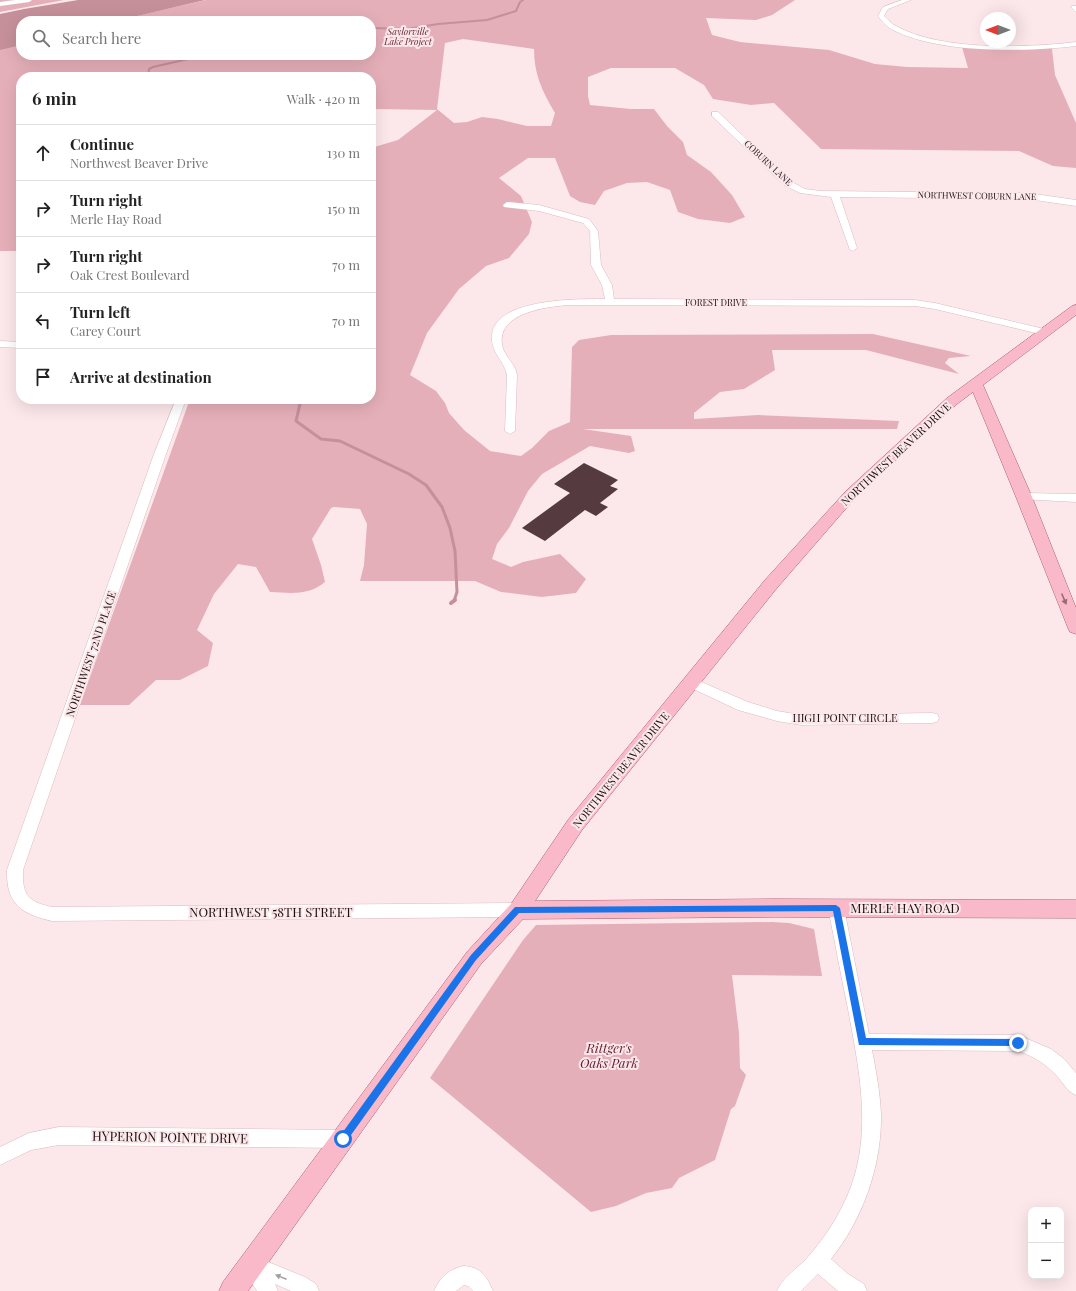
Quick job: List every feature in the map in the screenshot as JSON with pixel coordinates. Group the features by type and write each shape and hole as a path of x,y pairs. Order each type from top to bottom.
{"main road":[{"name":"NORTHWEST BEAVER DRIVE","path":"232,1291 477,952 518,910 575,825 771,584 851,494 920,430 975,384 1076,309"},
{"path":"975,384 1024,497 1076,628"},
{"path":"1024,497 1039,517 1076,598"},
{"name":"MERLE HAY ROAD","path":"518,910 836,908 1076,909"}],"street":[{"path":"0,4 28,0"},
{"path":"908,0 885,8 881,16 891,27 918,37 959,44 1026,48 1076,44"},
{"name":"COBURN LANE","path":"715,114 788,184 812,193 835,195 902,195"},
{"path":"835,195 853,248"},
{"name":"NORTHWEST COBURN LANE","path":"902,195 1028,196 1076,203"},
{"path":"507,206 539,208 586,222 594,231 596,265 607,285 610,303"},
{"name":"FOREST DRIVE","path":"510,431 512,376 508,362 497,346 498,333 501,327 510,318 522,311 544,305 568,302 915,303 935,306 1044,332"},
{"path":"0,344 16,345"},
{"name":"NORTHWEST 72ND PLACE","path":"26,906 16,891 14,881 15,870 160,454 179,404"},
{"path":"1024,497 1076,498"},
{"name":"HIGH POINT CIRCLE","path":"692,683 743,706 777,716 801,720 932,718"},
{"name":"NORTHWEST 58TH STREET","path":"26,906 37,911 52,914 518,910"},
{"path":"787,1291 818,1260 838,1234 853,1205 864,1176 870,1147 872,1116 870,1085 836,908"},
{"path":"862,1042 1018,1043 1032,1047 1047,1054 1059,1064 1076,1087"},
{"name":"HYPERION POINTE DRIVE","path":"0,1156 29,1142 59,1136 343,1139"},
{"path":"818,1260 837,1278 857,1291"},
{"path":"251,1265 268,1291"},
{"path":"251,1265 298,1284 309,1291"},
{"path":"444,1291 450,1281 457,1276 466,1276 473,1277 480,1283 483,1291"}],"green space":[{"path":"0,0 64,0 0,12"},
{"name":"Saylorville Lake Project","path":"206,0 795,0 772,15 756,20 706,18 712,35 740,42 829,50 875,64 907,67 968,68 962,47 1052,49 1055,75 1076,123 1076,168 1053,166 1019,151 821,149 774,103 751,105 713,99 704,85 675,68 611,68 588,77 588,96 590,105 631,109 654,109 667,126 683,142 687,155 711,172 732,195 745,217 730,223 698,219 678,212 670,190 647,182 627,183 604,191 595,205 580,202 570,196 555,158 528,158 499,178 521,196 532,222 529,234 509,258 486,266 459,289 427,333 410,375 436,391 445,403 449,413 464,430 490,451 521,456 532,448 549,431 570,422 572,347 579,340 611,335 873,334 971,356 949,358 945,363 959,374 866,350 772,350 775,370 744,389 720,392 694,413 694,419 758,415 899,421 897,429 583,429 631,436 635,451 629,453 590,446 542,474 528,491 509,528 497,544 492,559 511,567 523,562 560,554 586,579 576,593 542,597 501,592 475,581 360,581 364,565 367,524 360,509 331,508 312,539 325,582 306,592 270,592 256,567 238,564 214,594 197,630 213,643 208,666 180,680 156,680 129,705 80,705 188,404 376,404 376,147 398,140 437,110 376,109 376,72 16,72 16,251 0,251 0,41 16,39 16,60 376,60 376,16 136,16","holes":["463,39 534,49 535,66 546,97 555,113 551,126 527,126 482,117 467,122 454,123 437,109 445,43"]},
{"name":"Rittger's Oaks Park","path":"789,923 814,929 822,976 732,975 739,1033 740,1068 746,1075 735,1106 731,1109 715,1160 679,1178 672,1188 646,1193 616,1206 591,1212 430,1078 523,940 536,925"}],"shaded area":[{"path":"78,0 205,0 137,16 16,16 16,46 0,50 0,14"}],"building":[{"path":"584,463 618,480 610,486 618,489 600,503 608,507 596,516 585,510 545,541 522,528 570,493 554,484"}],"waterway":[{"path":"376,28 407,29 438,24 487,20 516,11 520,2 523,0"},
{"path":"149,72 149,69 153,67 184,60"},
{"path":"300,404 296,421 321,439 340,441 409,474 426,485 442,507 450,528 455,551 457,592 454,601"}],"route":[{"path":"343,1139 481,948 518,910 836,908 862,1042 1018,1043"}]}
